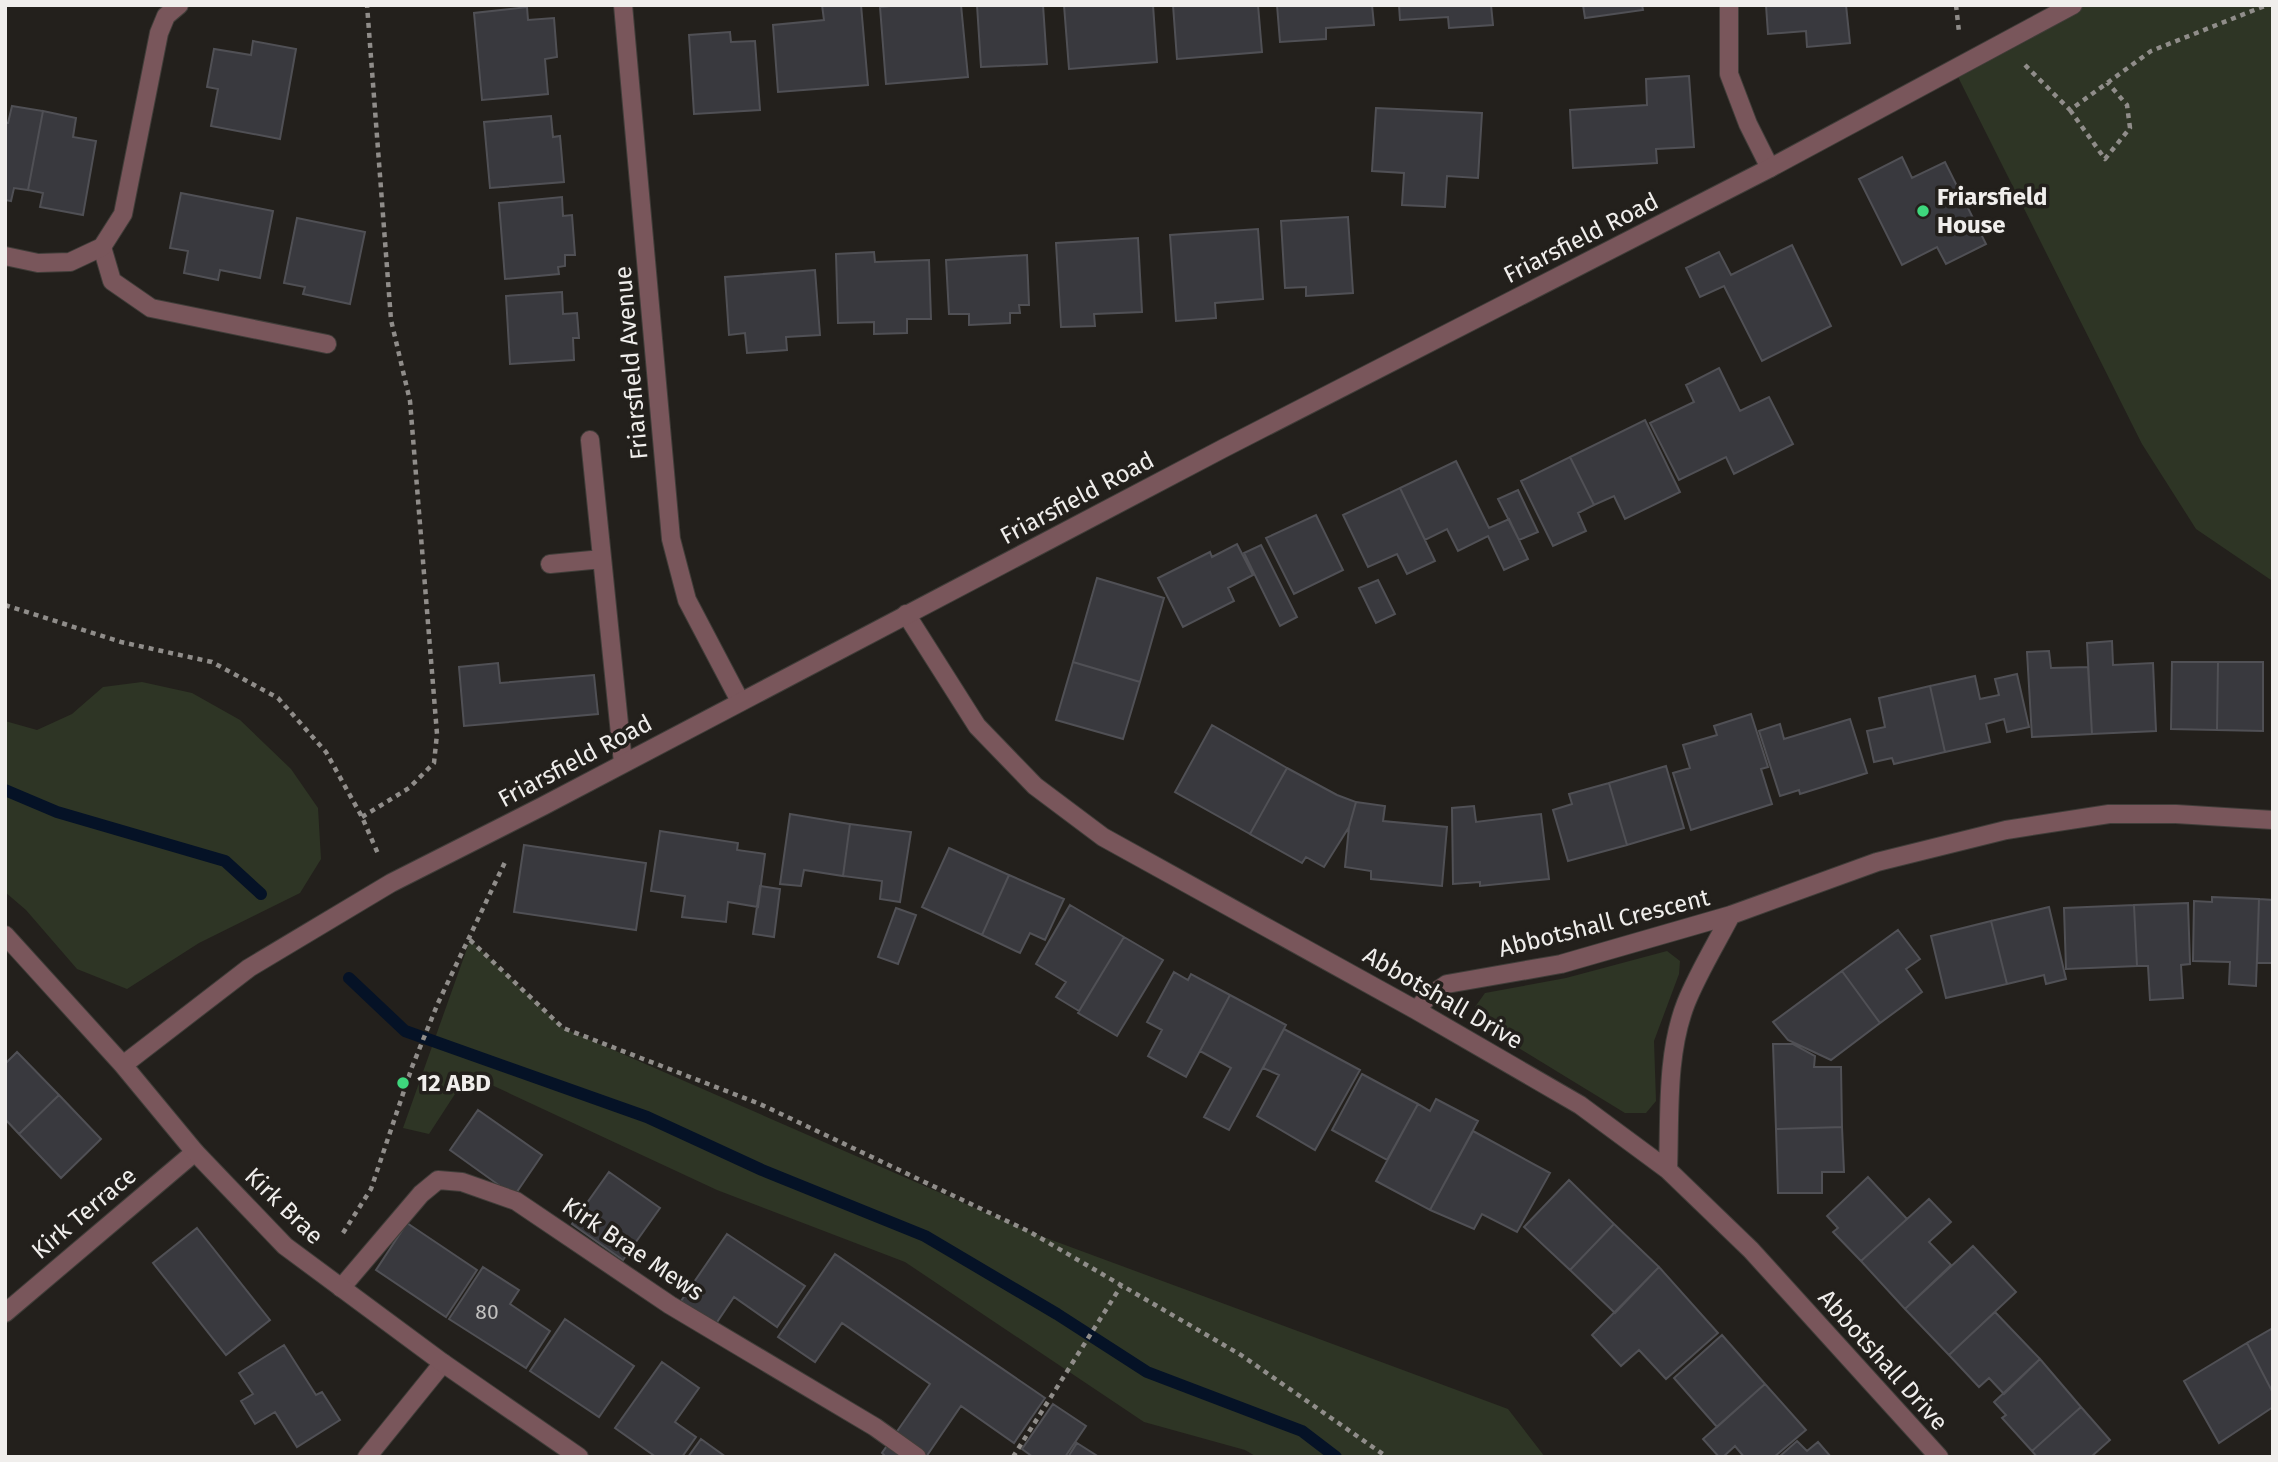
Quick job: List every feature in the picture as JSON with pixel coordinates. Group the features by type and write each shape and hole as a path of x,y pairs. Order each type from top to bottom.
{"street":[{"path":"5,256 38,263 70,262 102,247 123,214 159,33 166,16 179,5"},
{"name":"Friarsfield Avenue","path":"623,5 671,539 687,600 740,701"},
{"path":"1729,5 1729,75 1748,124 1770,168"},
{"name":"Friarsfield Road","path":"123,1065 249,968 390,883 1770,168 2073,5"},
{"path":"102,247 112,281 151,308 327,344"},
{"path":"590,440 623,763"},
{"path":"550,564 602,559"},
{"name":"Abbotshall Drive","path":"906,614 977,726 1035,786 1102,837 1416,1010 1580,1105 1668,1170 1751,1250 1939,1457"},
{"name":"Abbotshall Crescent","path":"1416,1010 1428,997 1447,984 1562,964 1731,915 1877,862 2006,830 2109,814 2176,814 2273,820"},
{"name":"Abbotshall Crescent","path":"1668,1170 1672,1064 1678,1032 1686,1003 1731,915"},
{"name":"Kirk Brae","path":"5,935 123,1065 195,1152 285,1246 443,1363 579,1457"},
{"name":"Kirk Terrace","path":"5,1313 195,1152"},
{"name":"Kirk Brae Mews","path":"341,1289 421,1194 438,1180 462,1182 516,1200 670,1305 875,1427 917,1457"},
{"path":"368,1457 443,1363"}],"path":[{"path":"362,817 409,788 434,762 437,734 410,401 390,320 368,5"},
{"path":"2070,110 2151,51 2267,5"},
{"path":"2007,40 2009,49 2070,110 2105,159 2130,128 2127,105 2107,82"},
{"path":"5,605 121,642 212,662 278,698 326,752 362,817 390,883"},
{"path":"319,1273 370,1189 412,1067 438,1003 532,811"},
{"path":"470,940 563,1028 760,1104 1030,1232 1241,1356 1387,1457"},
{"path":"1013,1457 1121,1286"}],"green space":[{"path":"2075,5 2273,5 2271,580 2196,529 2142,444 1954,69"},
{"path":"142,682 192,693 240,720 291,769 318,808 321,859 300,893 199,943 127,989 77,969 26,910 5,892 5,721 37,730 72,714 103,687"},
{"path":"470,940 563,1028 1030,1232 1508,1409 1545,1457 1257,1457 1245,1450 1144,1422 905,1262 717,1190 468,1074 429,1134 403,1128"},
{"path":"1667,951 1680,961 1679,974 1654,1041 1656,1101 1646,1113 1625,1113 1478,1023 1475,1007 1485,993 1566,978"}],"building":[{"path":"822,5 861,5 868,85 778,92 773,25 824,20"},
{"path":"961,5 968,77 886,84 880,7"},
{"path":"977,5 1043,5 1047,64 981,67"},
{"path":"1064,5 1153,5 1157,62 1069,69"},
{"path":"1173,5 1258,5 1262,52 1177,59"},
{"path":"1277,5 1372,5 1374,25 1326,28 1326,39 1280,42"},
{"path":"1399,5 1491,5 1493,25 1449,28 1448,17 1400,20"},
{"path":"1583,5 1642,5 1643,10 1585,18"},
{"path":"1766,5 1846,5 1850,43 1807,47 1806,31 1768,34"},
{"path":"527,7 528,20 554,18 557,57 545,59 548,94 482,100 474,13"},
{"path":"730,32 731,42 755,41 760,110 694,114 689,35"},
{"path":"253,41 296,49 280,139 211,126 218,89 207,87 214,49 251,55"},
{"path":"1689,76 1694,147 1656,149 1657,163 1573,168 1570,110 1647,105 1646,79"},
{"path":"12,106 43,111 28,190 14,188 11,201 5,200 5,123 8,123"},
{"path":"1376,108 1482,113 1478,178 1447,176 1445,207 1402,205 1404,173 1372,171"},
{"path":"43,111 76,118 73,137 96,141 83,215 40,207 43,193 28,190"},
{"path":"551,116 553,137 560,136 564,182 490,188 484,122"},
{"name":"Friarsfield House","path":"1902,157 1912,178 1945,162 1986,244 1946,264 1937,247 1902,265 1859,179"},
{"path":"181,193 273,211 260,278 220,270 218,280 184,273 188,251 170,248"},
{"path":"562,197 563,216 572,215 575,255 565,255 565,266 558,267 559,274 505,279 499,203"},
{"path":"1348,217 1353,293 1306,296 1306,287 1285,288 1281,221"},
{"path":"297,218 365,232 350,304 303,294 305,287 284,283"},
{"path":"1258,229 1263,299 1215,303 1216,318 1176,321 1170,235"},
{"path":"1138,238 1142,312 1094,314 1095,326 1061,327 1056,243"},
{"path":"1792,245 1831,326 1762,361 1724,286 1700,297 1686,268 1719,252 1731,275"},
{"path":"874,252 875,262 929,260 931,319 907,319 907,333 874,334 874,322 838,323 836,254"},
{"path":"1027,255 1029,305 1019,305 1020,313 1010,313 1010,323 969,325 969,314 949,314 946,260"},
{"path":"815,270 820,335 786,337 787,350 747,353 745,333 729,335 725,277"},
{"path":"562,292 563,314 577,313 579,338 573,338 574,360 510,364 506,296"},
{"path":"1719,368 1740,411 1769,397 1793,444 1734,474 1726,457 1679,480 1650,423 1694,402 1686,385"},
{"path":"1645,420 1680,492 1625,519 1614,496 1594,505 1570,457"},
{"path":"1570,457 1594,505 1578,513 1586,531 1553,546 1521,481"},
{"path":"1456,461 1489,528 1509,519 1528,559 1504,570 1488,536 1458,551 1447,529 1425,540 1400,488"},
{"path":"1400,488 1435,561 1407,574 1397,554 1368,567 1343,515"},
{"path":"1518,490 1538,532 1519,540 1498,499"},
{"path":"1316,515 1343,570 1294,594 1266,538"},
{"path":"1237,544 1253,575 1228,588 1234,601 1183,627 1158,578 1210,552 1212,557"},
{"path":"1261,545 1297,617 1280,626 1244,553"},
{"path":"1097,578 1164,598 1140,682 1073,662"},
{"path":"1378,580 1395,614 1376,623 1359,588"},
{"path":"2112,641 2113,665 2153,663 2156,731 2092,734 2087,643"},
{"path":"2049,651 2051,668 2088,667 2092,734 2032,737 2027,652"},
{"path":"1073,662 1140,682 1123,739 1056,720"},
{"path":"2172,662 2218,662 2217,730 2171,729"},
{"path":"2218,662 2263,662 2263,731 2217,730"},
{"path":"498,663 500,683 594,675 598,714 464,726 459,667"},
{"path":"2017,674 2029,727 2007,732 2004,719 1986,724 1990,742 1945,752 1930,686 1975,676 1980,699 1999,695 1995,679"},
{"path":"1930,686 1945,752 1894,764 1892,758 1874,762 1867,731 1885,727 1879,698"},
{"path":"1751,714 1768,767 1761,769 1772,804 1691,830 1673,773 1690,768 1683,745 1717,735 1714,726"},
{"path":"1850,719 1867,773 1800,794 1799,790 1780,796 1759,731 1780,724 1784,739"},
{"path":"1212,725 1287,768 1250,834 1175,792"},
{"path":"1666,766 1684,828 1627,845 1609,783"},
{"path":"1287,768 1337,795 1356,802 1349,827 1324,867 1306,857 1302,863 1250,834"},
{"path":"1609,783 1627,845 1568,861 1553,810 1572,804 1569,794"},
{"path":"1356,802 1385,806 1383,821 1447,827 1442,886 1371,879 1371,871 1345,867 1349,827"},
{"path":"1474,806 1476,822 1541,814 1549,879 1480,886 1480,882 1453,884 1452,808"},
{"path":"790,814 850,824 843,876 804,870 801,886 780,884"},
{"path":"850,824 911,832 900,902 880,899 882,881 843,876"},
{"path":"660,831 738,843 737,850 765,854 758,907 728,902 726,922 682,917 685,896 651,891"},
{"path":"524,845 646,863 636,930 514,912"},
{"path":"949,848 1009,875 982,935 922,907"},
{"path":"1009,875 1064,899 1045,940 1030,933 1020,953 982,935"},
{"path":"760,886 780,889 774,937 753,934"},
{"path":"2212,897 2259,899 2256,986 2229,984 2230,962 2193,961 2194,901 2212,902"},
{"path":"2259,899 2273,900 2273,963 2257,963"},
{"path":"2188,903 2190,964 2181,965 2183,998 2150,1000 2148,966 2137,966 2134,905"},
{"path":"1070,905 1124,937 1079,1011 1056,997 1066,982 1036,964"},
{"path":"2134,905 2137,966 2066,969 2064,908"},
{"path":"2049,907 2066,979 2046,984 2044,975 2007,984 1991,921"},
{"path":"896,908 916,915 898,964 878,957"},
{"path":"1991,921 2007,984 1946,998 1931,936"},
{"path":"1898,930 1920,959 1906,969 1922,992 1880,1023 1842,971"},
{"path":"1124,937 1163,960 1117,1036 1078,1013"},
{"path":"1842,971 1880,1023 1831,1060 1788,1040 1773,1022"},
{"path":"1174,972 1188,980 1191,974 1230,995 1186,1077 1148,1056 1162,1030 1147,1022"},
{"path":"1230,995 1286,1025 1229,1130 1204,1117 1231,1068 1200,1051"},
{"path":"1284,1029 1360,1070 1315,1150 1257,1116 1279,1075 1263,1068"},
{"path":"1773,1044 1793,1044 1815,1056 1814,1067 1841,1067 1842,1127 1776,1129"},
{"path":"17,1052 59,1095 19,1134 5,1119 5,1064"},
{"path":"1362,1074 1418,1104 1387,1160 1332,1130"},
{"path":"59,1095 101,1139 61,1178 19,1134"},
{"path":"1436,1099 1478,1121 1430,1210 1376,1181 1418,1104 1430,1111"},
{"path":"478,1110 542,1155 514,1196 450,1150"},
{"path":"1842,1127 1844,1172 1822,1172 1822,1193 1778,1193 1776,1129"},
{"path":"1473,1131 1550,1173 1517,1232 1482,1214 1474,1229 1430,1210"},
{"path":"609,1172 660,1208 623,1260 572,1224"},
{"path":"1868,1177 1907,1219 1861,1261 1833,1232 1838,1228 1827,1216"},
{"path":"1569,1180 1614,1224 1570,1270 1524,1227"},
{"path":"1929,1199 1951,1222 1929,1242 1951,1265 1905,1309 1861,1261"},
{"path":"407,1223 477,1270 446,1317 376,1270"},
{"path":"1614,1224 1659,1267 1615,1313 1570,1270"},
{"path":"197,1228 270,1320 226,1355 153,1263"},
{"path":"727,1234 805,1286 777,1327 734,1297 715,1325 681,1301"},
{"path":"1973,1246 2016,1292 1949,1355 1905,1309"},
{"path":"835,1254 1045,1398 1014,1443 961,1406 926,1457 886,1457 882,1453 930,1384 842,1323 815,1362 778,1337"},
{"path":"483,1267 519,1290 510,1304 550,1331 526,1368 449,1319"},
{"path":"1659,1267 1718,1333 1666,1379 1639,1350 1621,1366 1592,1335"},
{"path":"1995,1312 2040,1359 2004,1394 1989,1378 1979,1387 1949,1355"},
{"path":"565,1319 634,1366 599,1417 530,1371"},
{"path":"2273,1328 2273,1393 2247,1343"},
{"path":"1722,1335 1765,1384 1717,1427 1674,1378"},
{"path":"2247,1343 2273,1393 2273,1407 2219,1443 2184,1381"},
{"path":"284,1345 316,1395 322,1392 340,1420 297,1447 275,1412 255,1424 241,1401 253,1394 239,1373"},
{"path":"2040,1359 2081,1407 2032,1451 2002,1418 2006,1415 1994,1402"},
{"path":"662,1362 699,1388 675,1422 696,1437 682,1457 656,1457 615,1428"},
{"path":"1765,1384 1806,1430 1774,1457 1744,1457 1735,1446 1723,1457 1719,1457 1703,1439"},
{"path":"1053,1404 1086,1426 1065,1457 1033,1457 1022,1449"},
{"path":"2081,1407 2110,1440 2091,1457 2037,1457 2032,1451"},
{"path":"701,1439 726,1457 688,1457"},
{"path":"1797,1441 1807,1451 1818,1442 1831,1457 1779,1457"},
{"path":"1077,1443 1099,1457 1068,1457"}],"waterway":[{"path":"5,790 57,812 225,861 261,894"},
{"path":"349,978 405,1031 647,1117 762,1170 925,1236 1057,1314 1147,1372 1302,1431 1336,1457"}],"place":[{"name":"Friarsfield House","path":"1923,211"},
{"name":"12 ABD","path":"403,1083"}]}
